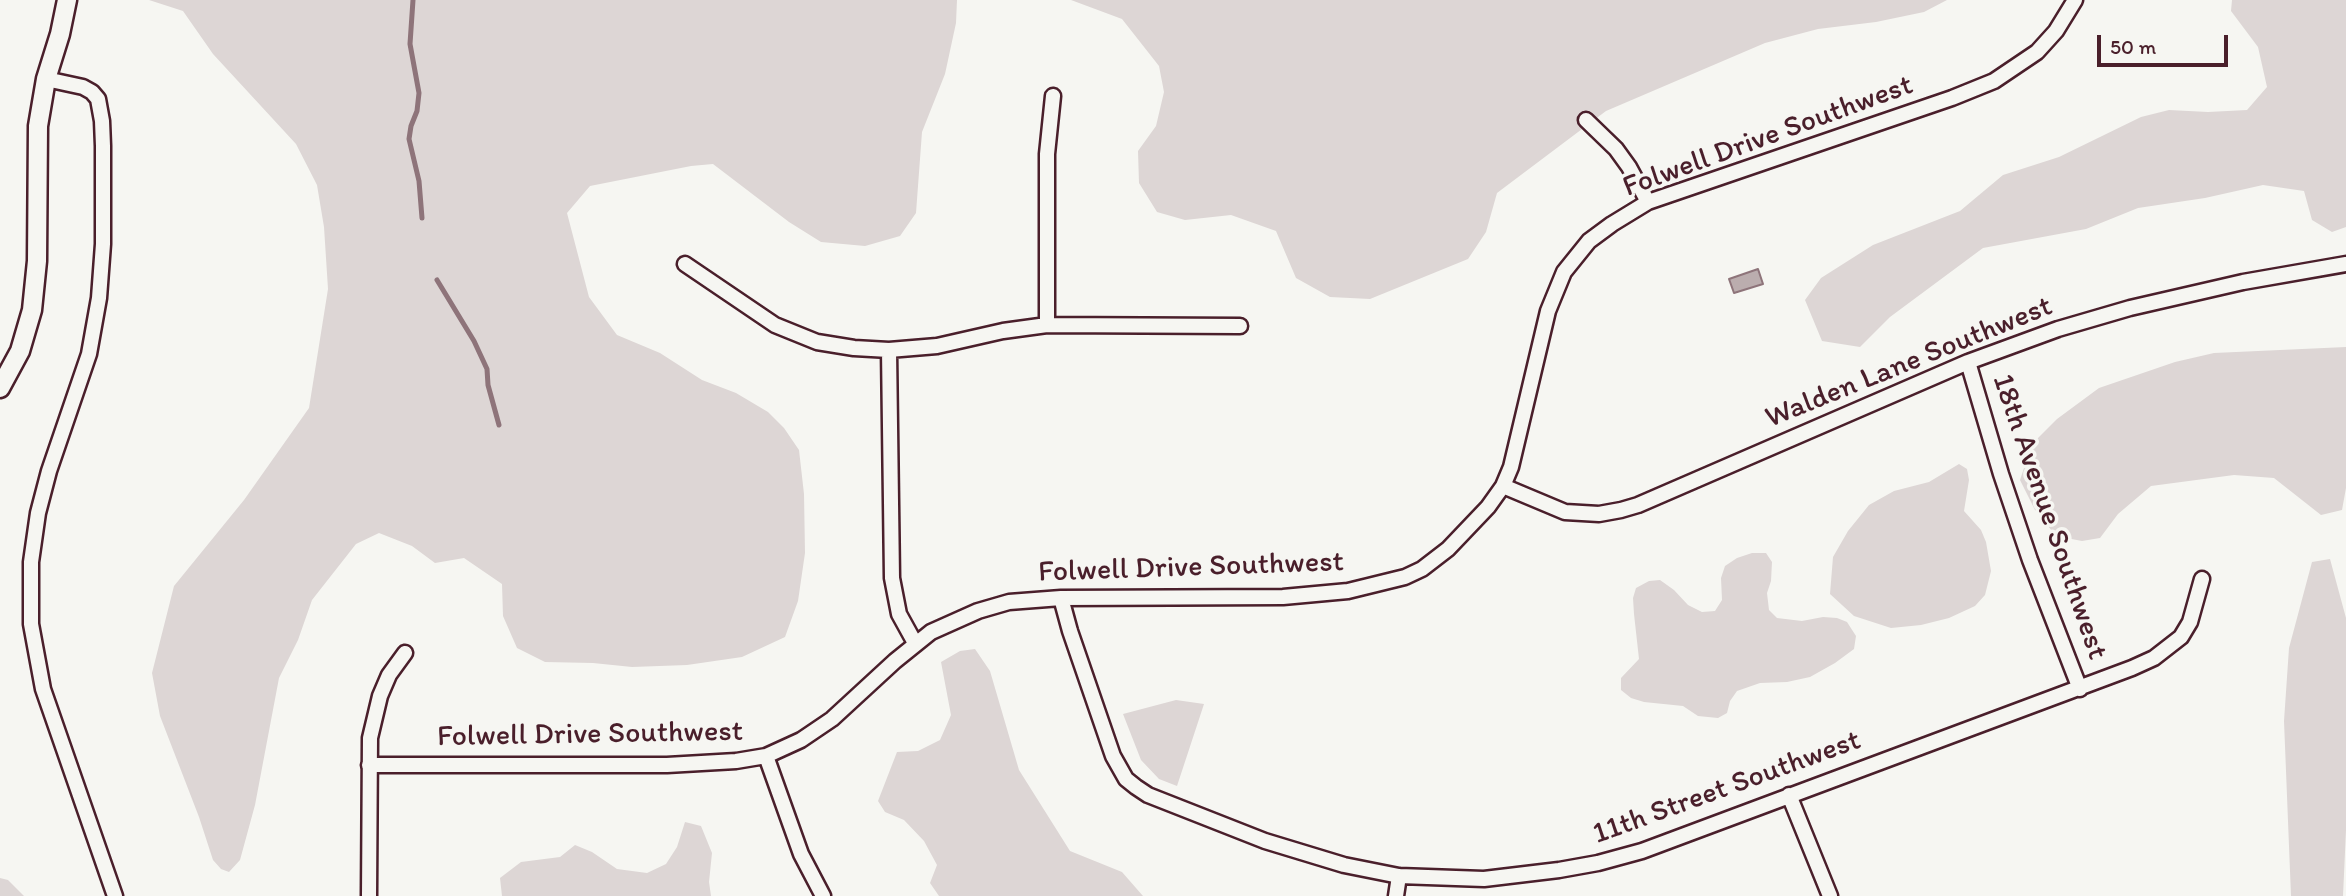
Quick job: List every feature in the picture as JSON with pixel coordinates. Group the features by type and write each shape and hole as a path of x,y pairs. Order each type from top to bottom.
{"street":[{"path":"1,385 27,332 36,288 37,134 46,79 67,0"},
{"name":"Folwell Drive Southwest","path":"369,765 667,765 736,761 766,756 793,744 832,719 915,643 931,632 978,611 1009,602 1061,598 1283,597 1371,586 1405,577 1422,569 1464,534 1503,486 1514,454 1539,340 1556,287 1564,272 1589,241 1612,223 1648,202 1952,98 1994,81 2038,52 2056,31 2075,0"},
{"path":"46,79 83,87 98,99 103,146 103,244 99,298 89,354 51,465 38,513 31,562 32,624 38,667 47,701 115,896"},
{"path":"1047,325 1046,154 1054,96"},
{"path":"1586,120 1616,149 1648,202"},
{"path":"685,264 752,311 797,335 835,345 889,350 937,346 1010,329 1047,325 1240,326"},
{"name":"Walden Lane Southwest","path":"1503,486 1565,512 1599,514 1621,510 1968,362 2057,329 2130,308 2243,282 2346,264"},
{"path":"889,350 892,578 899,614 915,643"},
{"name":"18th Avenue Southwest","path":"1968,362 2030,560 2080,689"},
{"name":"11th Street Southwest","path":"1061,598 1098,717 1118,767 1136,787 1173,806 1285,848 1343,865 1399,876 1484,878 1535,874 1598,863 1642,851 2080,689 2143,663 2171,648 2181,637 2190,622 2202,579"},
{"path":"369,896 370,738 380,696 405,653"},
{"path":"766,756 801,854 823,896"},
{"path":"1789,795 1830,896"},
{"path":"1396,896 1399,876"}],"shaded area":[{"path":"149,0 957,0 956,23 945,74 922,132 916,213 900,236 865,246 821,242 789,222 713,164 590,186 567,213 589,297 617,335 660,353 702,380 736,393 768,412 784,428 799,450 804,494 805,553 798,601 785,637 742,657 687,665 632,667 545,662 517,648 503,616 502,584 464,558 435,563 412,546 379,533 356,544 312,600 298,640 279,678 255,805 240,860 229,872 221,869 213,860 160,716 152,673 174,586 244,500 309,408 328,289 324,227 317,185 296,144 213,54 183,11"},
{"path":"1071,0 1947,0 1924,12 1876,22 1818,29 1765,43 1606,111 1497,193 1486,232 1468,259 1370,299 1330,297 1296,278 1276,231 1231,215 1185,220 1157,212 1139,183 1138,151 1156,126 1164,92 1159,66 1122,19"},
{"path":"2232,0 2346,0 2346,227 2332,232 2312,220 2304,191 2263,185 2205,198 2138,208 2086,229 1983,248 1890,317 1860,347 1822,341 1805,300 1821,278 1873,245 1960,211 2003,175 2059,157 2141,117 2169,110 2247,110 2267,87 2258,47 2231,11"},
{"path":"1758,269 1763,284 1734,293 1729,279"},
{"path":"2346,347 2346,488 2342,510 2321,515 2274,478 2234,475 2151,486 2118,514 2100,538 2082,541 2056,536 2035,510 2020,480 2032,444 2057,419 2099,388 2175,362 2214,353"},
{"path":"1959,464 1967,469 1969,480 1964,511 1981,530 1986,542 1991,571 1985,595 1975,606 1949,618 1921,625 1891,628 1854,616 1830,594 1833,557 1848,531 1869,505 1894,491 1929,482"},
{"path":"1752,553 1766,553 1772,562 1767,593 1769,610 1777,618 1802,621 1823,617 1847,622 1856,636 1854,649 1810,677 1787,682 1760,683 1737,691 1730,701 1727,713 1718,718 1698,716 1683,706 1644,702 1631,698 1621,690 1621,678 1639,659 1633,598 1636,588 1649,581 1660,580 1688,605 1702,612 1715,611 1722,600 1721,578 1725,566"},
{"path":"2330,559 2346,618 2346,830 2343,896 2291,896 2284,721 2289,648 2312,562"},
{"path":"975,649 990,671 1019,770 1070,851 1122,872 1143,896 939,896 930,883 937,865 924,841 904,820 885,812 878,801 897,752 918,751 940,740 951,715 941,662 960,651"},
{"path":"1176,700 1204,704 1177,786 1159,779 1141,760 1123,714"},
{"path":"685,822 701,826 712,853 709,882 711,896 502,896 500,878 521,862 560,857 575,845 592,852 617,869 647,873 666,864 677,847"},
{"path":"0,878 8,880 24,896 0,896"}],"waterway":[{"path":"413,0 410,44 419,93 409,139 419,181 422,218"},
{"path":"437,280 474,341 487,369 488,385 499,425"}]}
